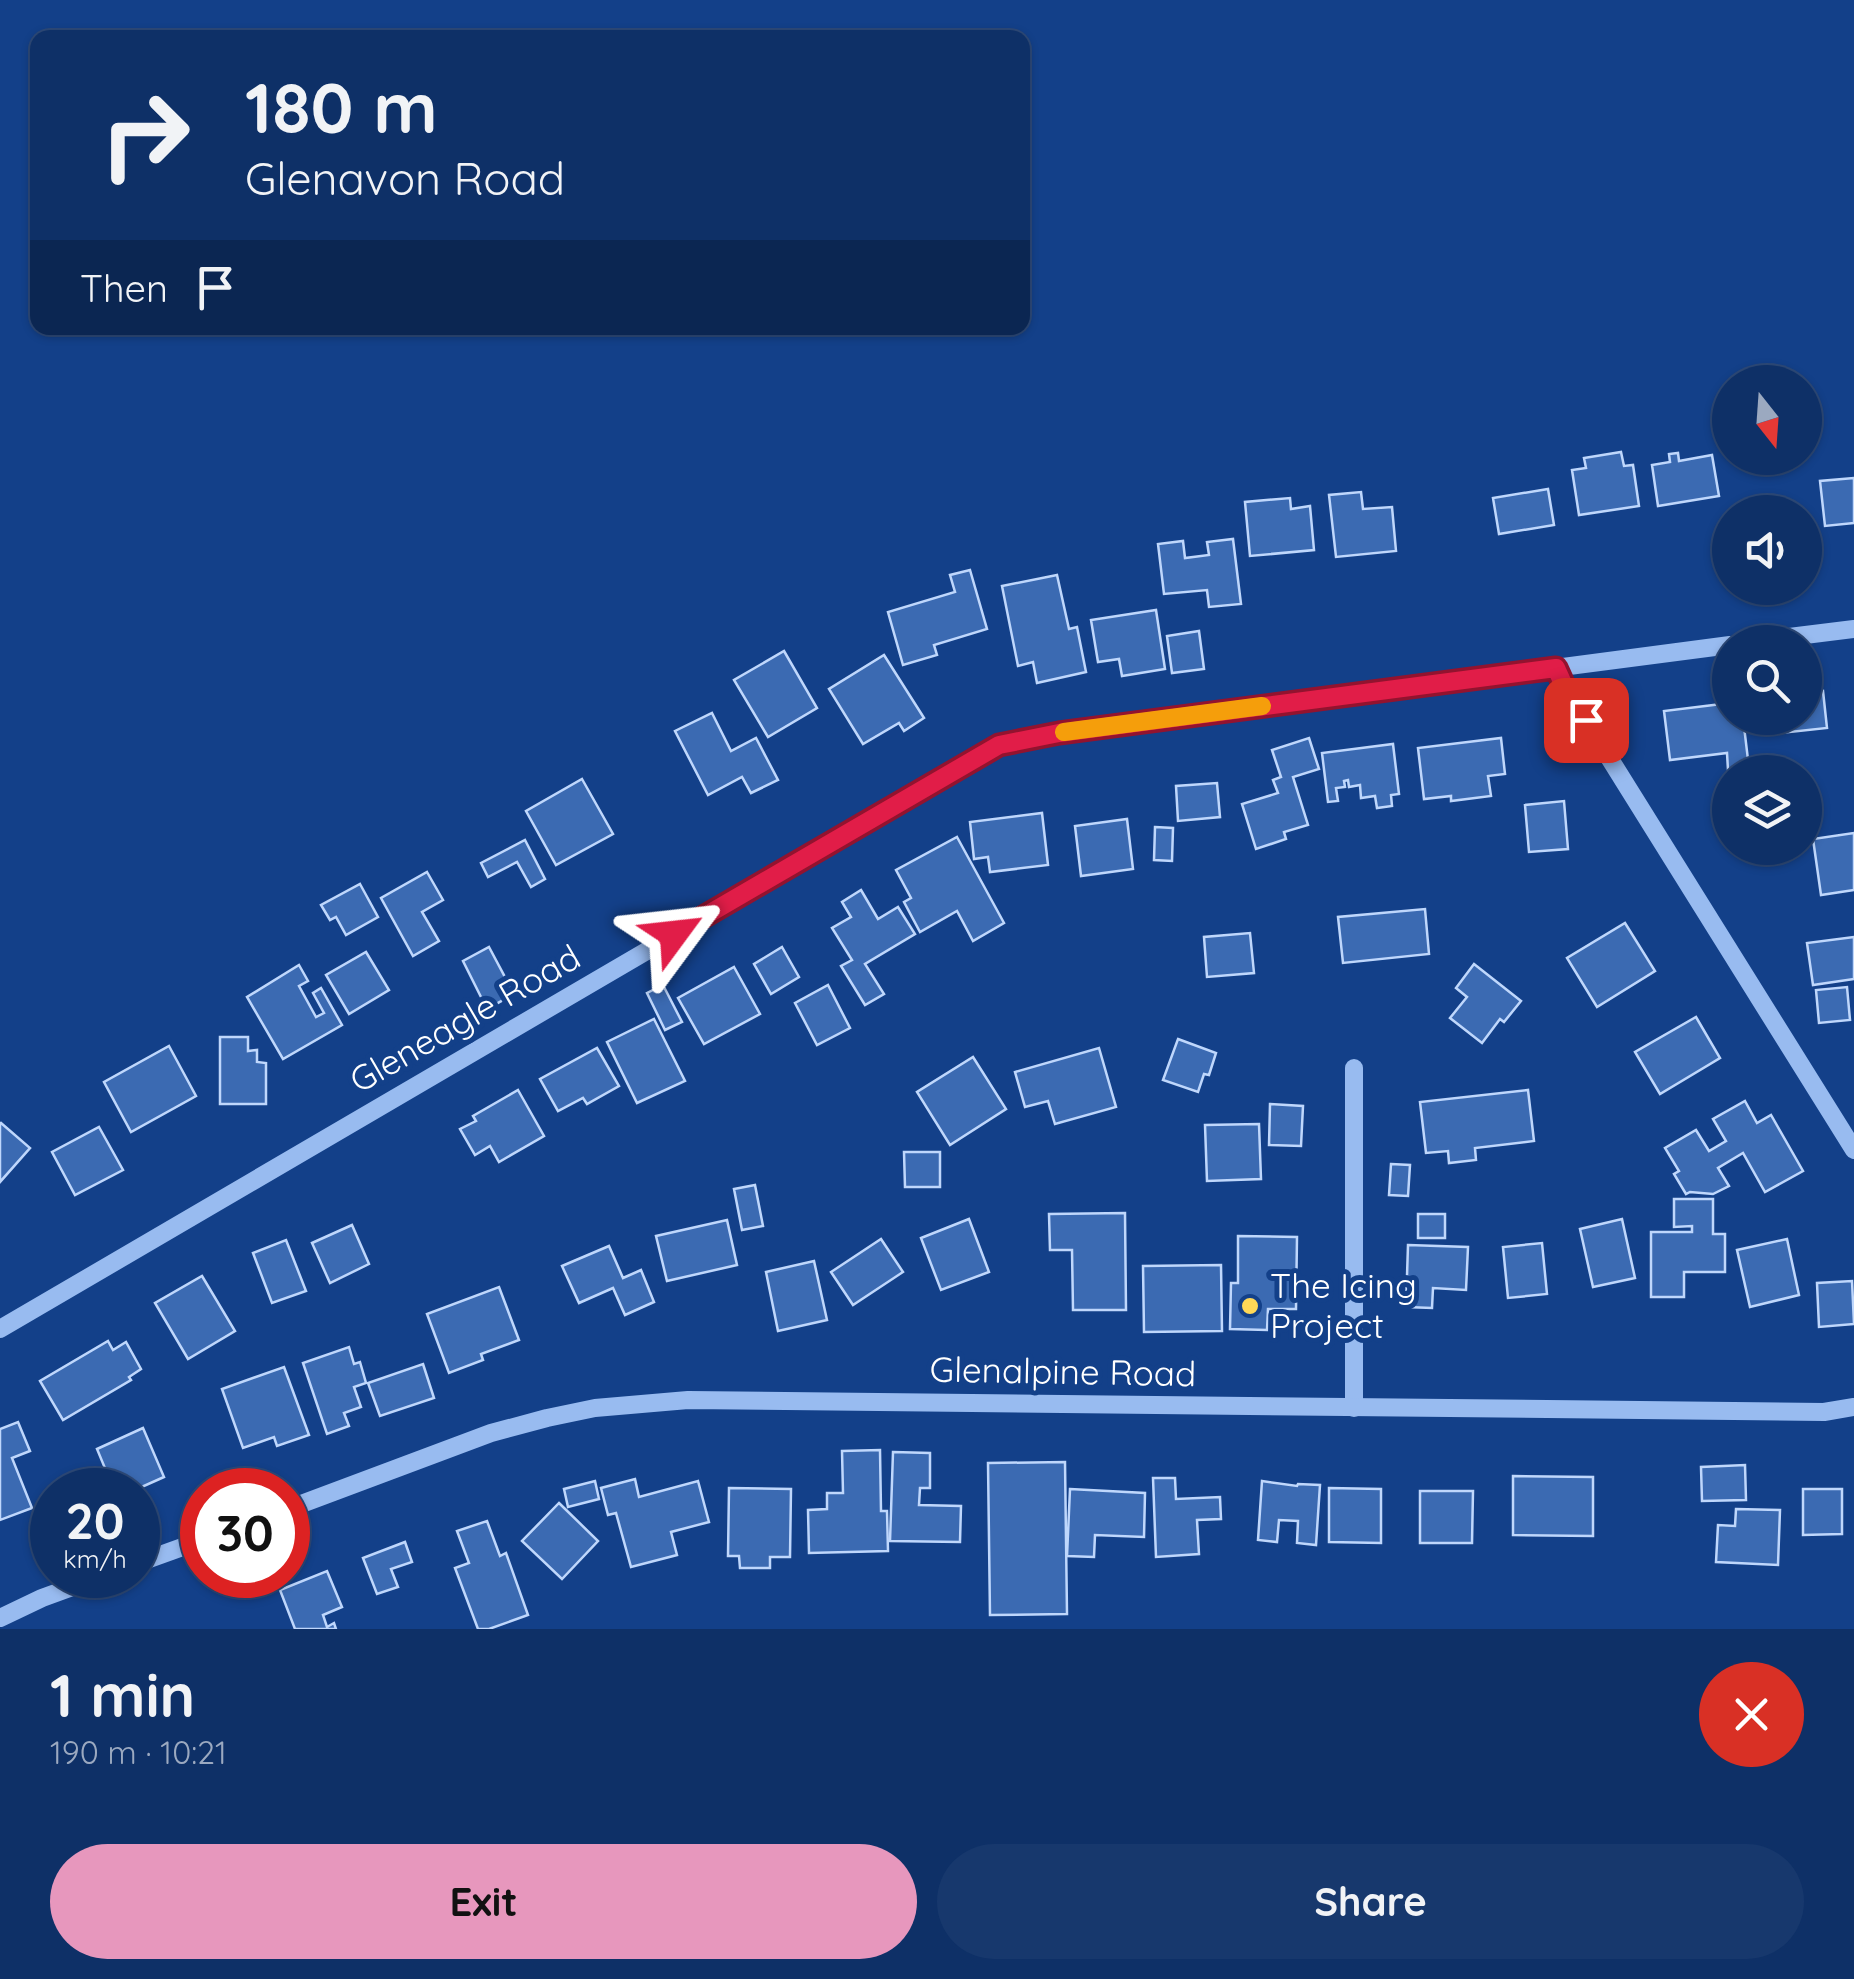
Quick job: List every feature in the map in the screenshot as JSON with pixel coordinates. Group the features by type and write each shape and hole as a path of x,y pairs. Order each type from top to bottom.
{"street":[{"path":"1822,632 1854,628"},
{"name":"Gleneagle Road","path":"0,1329 999,745 1059,733 1712,647"},
{"path":"1556,668 1854,1150"},
{"path":"1354,1068 1354,1408"},
{"name":"Glenalpine Road","path":"310,1501 492,1433 547,1418 595,1408 688,1400 1824,1412 1854,1406"},
{"path":"0,1618 42,1598"}],"building":[{"path":"1621,452 1624,466 1633,465 1639,506 1579,515 1572,470 1586,468 1584,458"},
{"path":"1678,453 1679,461 1712,455 1712,475 1715,475 1719,495 1658,506 1652,465 1670,462 1669,454"},
{"path":"1854,478 1854,523 1825,526 1820,481"},
{"path":"1548,489 1554,525 1499,534 1493,498"},
{"path":"1361,492 1363,509 1392,507 1396,551 1336,557 1329,495"},
{"path":"1290,498 1291,509 1310,506 1314,550 1250,556 1245,502"},
{"path":"1233,539 1241,604 1209,607 1207,590 1164,594 1158,544 1183,541 1185,558 1209,555 1207,542"},
{"path":"970,570 987,629 934,645 937,655 903,665 888,612 955,592 950,575"},
{"path":"1057,575 1069,629 1077,627 1086,672 1037,683 1033,662 1018,666 1002,586"},
{"path":"1156,610 1165,669 1122,676 1119,659 1098,662 1091,620"},
{"path":"1199,631 1204,669 1172,673 1167,636"},
{"path":"784,651 817,708 768,737 734,680"},
{"path":"884,655 924,718 904,731 899,723 863,744 829,689"},
{"path":"1822,691 1827,728 1822,729"},
{"path":"1712,705 1712,735 1745,735 1747,755 1727,753 1670,760 1664,711"},
{"path":"712,713 731,751 756,738 778,780 751,793 742,777 708,795 675,731"},
{"path":"1309,738 1319,769 1293,777 1308,825 1284,832 1286,839 1256,849 1242,804 1278,793 1273,780 1281,777 1272,750"},
{"path":"1501,738 1505,774 1488,776 1491,796 1451,801 1451,796 1424,799 1418,748"},
{"path":"1393,744 1399,794 1391,795 1392,806 1377,808 1375,796 1361,798 1360,785 1349,787 1348,780 1344,781 1345,787 1336,788 1338,801 1328,802 1322,753"},
{"path":"582,779 613,834 556,865 526,811"},
{"path":"1217,783 1220,817 1178,821 1176,786"},
{"path":"1564,801 1568,849 1529,852 1525,805"},
{"path":"1042,813 1048,865 990,872 988,857 974,859 970,822"},
{"path":"1127,819 1133,869 1081,876 1075,826"},
{"path":"1155,827 1173,828 1172,861 1154,860"},
{"path":"1854,833 1854,890 1821,895 1817,865 1822,865 1822,838"},
{"path":"957,837 1004,923 973,941 957,911 920,932 904,902 911,898 896,870"},
{"path":"525,840 545,879 531,887 517,862 488,877 481,863"},
{"path":"427,872 443,900 422,912 439,941 413,956 381,898"},
{"path":"360,884 378,917 346,935 336,917 330,920 321,905"},
{"path":"861,890 878,919 898,907 915,934 865,964 884,994 865,1005 841,966 852,960 832,928 851,917 842,902"},
{"path":"1425,909 1429,954 1343,963 1338,917"},
{"path":"1625,923 1655,971 1597,1007 1567,958"},
{"path":"1250,933 1254,973 1207,977 1204,937"},
{"path":"1854,937 1854,979 1813,985 1807,943"},
{"path":"489,947 514,994 487,1009 463,961"},
{"path":"782,947 799,977 771,994 754,964"},
{"path":"366,952 389,990 349,1014 326,975"},
{"path":"1474,964 1521,1001 1504,1022 1500,1019 1482,1043 1450,1018 1467,997 1456,988"},
{"path":"299,965 308,981 299,986 316,1017 324,1013 313,993 321,988 342,1025 283,1059 247,997"},
{"path":"734,967 760,1014 704,1044 678,998"},
{"path":"663,985 682,1022 665,1030 647,993"},
{"path":"828,985 850,1028 817,1045 795,1003"},
{"path":"1847,987 1850,1020 1819,1023 1816,990"},
{"path":"1696,1017 1720,1058 1660,1094 1635,1052"},
{"path":"654,1019 685,1081 637,1103 607,1042"},
{"path":"220,1037 248,1037 248,1051 257,1050 257,1062 266,1063 266,1104 220,1104"},
{"path":"1178,1039 1216,1053 1198,1092 1163,1080"},
{"path":"169,1046 196,1096 131,1132 104,1082"},
{"path":"597,1048 619,1086 587,1104 583,1098 558,1111 540,1079"},
{"path":"1099,1048 1116,1107 1055,1124 1048,1101 1025,1107 1015,1072"},
{"path":"973,1057 1006,1109 950,1145 917,1092"},
{"path":"518,1090 544,1136 499,1162 490,1146 475,1155 460,1129 476,1121 473,1116"},
{"path":"1528,1090 1534,1141 1475,1148 1476,1160 1449,1163 1448,1151 1426,1153 1420,1102"},
{"path":"1745,1101 1757,1123 1771,1115 1803,1171 1765,1192 1743,1153 1718,1168 1729,1186 1713,1194 1686,1194 1674,1174 1679,1171 1665,1148 1696,1130 1709,1151 1726,1141 1713,1119"},
{"path":"1270,1104 1303,1106 1301,1146 1269,1145"},
{"path":"0,1124 30,1148 0,1182"},
{"path":"1259,1124 1261,1179 1207,1181 1205,1125"},
{"path":"99,1127 123,1170 75,1195 52,1152"},
{"path":"904,1152 940,1152 940,1187 905,1187"},
{"path":"1391,1164 1410,1165 1408,1196 1389,1195"},
{"path":"755,1185 763,1226 742,1230 734,1189"},
{"path":"1674,1199 1713,1199 1713,1234 1725,1234 1725,1272 1684,1272 1684,1297 1651,1297 1651,1232 1692,1232 1692,1226 1674,1227"},
{"path":"1125,1213 1126,1310 1073,1310 1072,1250 1050,1250 1049,1214"},
{"path":"1418,1214 1445,1214 1445,1238 1418,1238"},
{"path":"969,1219 989,1272 941,1290 921,1238"},
{"path":"1622,1219 1635,1278 1593,1287 1580,1229"},
{"path":"727,1220 737,1265 667,1281 656,1236"},
{"path":"352,1225 369,1264 330,1283 312,1243"},
{"path":"1238,1236 1297,1237 1296,1309 1268,1309 1267,1330 1230,1329 1231,1283 1238,1283"},
{"path":"881,1239 903,1272 853,1305 831,1272"},
{"path":"1787,1239 1799,1295 1750,1307 1737,1250"},
{"path":"286,1240 306,1291 272,1303 253,1253"},
{"path":"1542,1243 1547,1294 1508,1298 1503,1247"},
{"path":"1408,1245 1468,1247 1466,1290 1433,1288 1432,1308 1406,1307"},
{"path":"609,1246 623,1278 641,1270 654,1302 625,1315 613,1288 579,1303 562,1266"},
{"path":"814,1261 827,1320 778,1331 766,1272"},
{"path":"1221,1265 1222,1331 1144,1332 1143,1266"},
{"path":"202,1276 235,1331 188,1359 155,1303"},
{"path":"1852,1281 1854,1324 1819,1327 1817,1283"},
{"path":"499,1287 519,1340 481,1354 483,1360 449,1373 427,1314"},
{"path":"108,1341 113,1350 126,1342 141,1369 129,1377 131,1380 63,1420 40,1381"},
{"path":"349,1347 354,1364 360,1362 366,1383 354,1387 361,1407 344,1413 349,1426 327,1434 303,1363"},
{"path":"423,1364 434,1398 380,1416 368,1383"},
{"path":"284,1367 309,1435 277,1446 274,1437 243,1448 222,1389"},
{"path":"18,1422 30,1451 12,1458 30,1509 0,1520 0,1429"},
{"path":"143,1428 164,1477 160,1479 160,1468 105,1468 97,1449"},
{"path":"880,1450 881,1511 887,1511 888,1551 809,1553 808,1510 827,1509 827,1493 843,1493 842,1451"},
{"path":"893,1452 930,1453 930,1488 920,1488 919,1505 961,1506 960,1542 890,1541"},
{"path":"1065,1462 1067,1614 990,1615 988,1463"},
{"path":"1745,1465 1746,1500 1702,1501 1701,1467"},
{"path":"1513,1476 1593,1477 1593,1536 1513,1535"},
{"path":"1153,1478 1175,1478 1176,1499 1220,1497 1221,1519 1197,1520 1199,1554 1156,1557"},
{"path":"635,1479 639,1497 698,1481 709,1522 671,1532 677,1555 631,1567 616,1513 608,1515 601,1488"},
{"path":"595,1481 599,1499 568,1507 564,1489"},
{"path":"1262,1481 1320,1485 1316,1545 1297,1543 1298,1521 1279,1520 1277,1542 1258,1540"},
{"path":"729,1488 791,1489 790,1557 770,1557 770,1568 740,1568 739,1556 728,1556"},
{"path":"1329,1488 1381,1489 1381,1543 1329,1542"},
{"path":"1070,1489 1145,1493 1144,1537 1095,1535 1094,1557 1067,1556"},
{"path":"1803,1489 1842,1489 1842,1534 1803,1535"},
{"path":"1420,1491 1473,1491 1472,1543 1420,1543"},
{"path":"559,1503 598,1541 562,1579 522,1541"},
{"path":"1736,1509 1780,1510 1778,1565 1716,1562 1718,1525 1735,1526"},
{"path":"487,1521 500,1556 506,1553 528,1615 478,1629 455,1568 469,1563 457,1531"},
{"path":"405,1542 412,1562 391,1569 398,1587 377,1594 363,1558"},
{"path":"327,1571 342,1607 323,1615 327,1627 334,1623 336,1629 295,1629 283,1598 310,1598 310,1578"}],"slow traffic":[{"path":"1064,732 1262,706"}],"place":[{"name":"The Icing Project","path":"1250,1306"}],"route":[{"path":"674,934 999,745 1059,733 1556,668 1586,720"}]}
